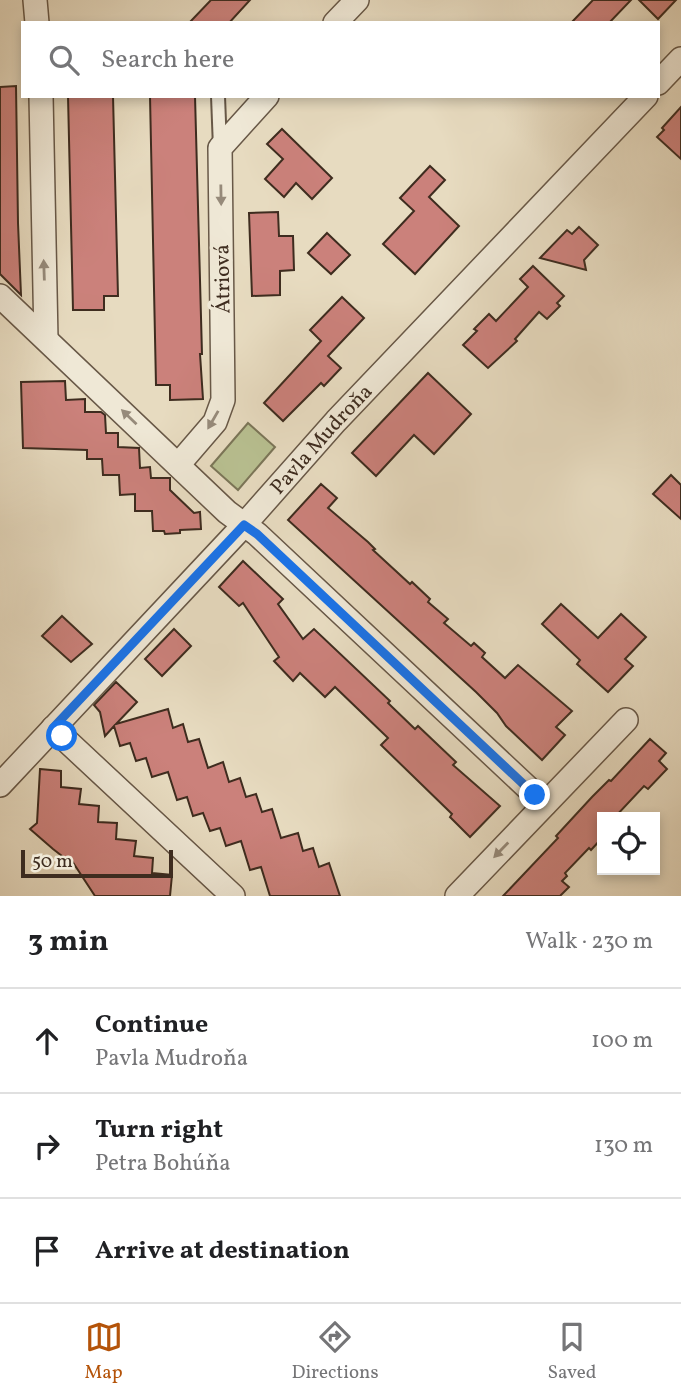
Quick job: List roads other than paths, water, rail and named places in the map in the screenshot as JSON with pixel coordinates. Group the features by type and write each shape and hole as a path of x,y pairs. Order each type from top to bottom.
{"street":[{"path":"36,0 37,21"},
{"path":"337,21 357,0"},
{"path":"660,81 681,59"},
{"path":"41,98 46,338"},
{"path":"220,148 265,98"},
{"name":"Pavla Mudroňa","path":"0,785 244,525 336,421 644,98"},
{"name":"Átriová","path":"178,465 215,422 223,400 220,148"},
{"path":"0,296 178,465 257,534 545,804"},
{"path":"457,896 626,720"},
{"path":"53,728 233,896"}],"lane":[{"path":"218,98 220,148"}]}
